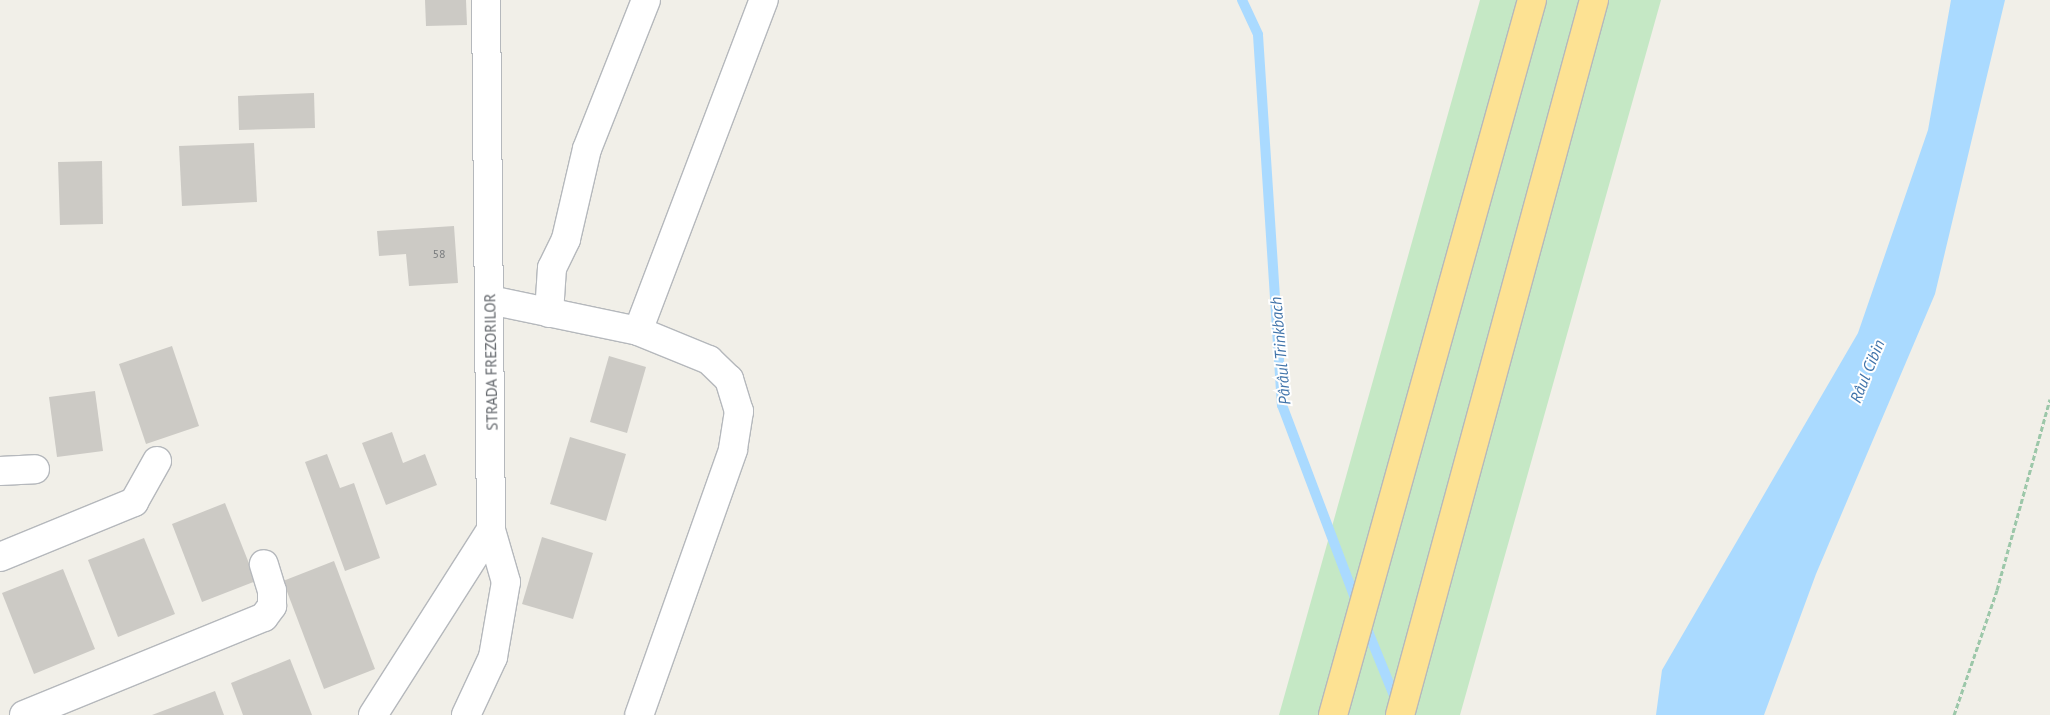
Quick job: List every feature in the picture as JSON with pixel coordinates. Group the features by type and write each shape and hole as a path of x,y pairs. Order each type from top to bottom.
{"highway":[{"path":"1333,715 1388,508 1532,0"},
{"path":"1400,715 1434,583 1594,0"}],"street":[{"name":"STRADA FREZORILOR","path":"466,715 493,657 506,582 491,530 486,0"},
{"path":"549,312 552,268 566,238 587,149 646,0"},
{"path":"638,331 764,0"},
{"path":"490,300 638,331 709,360 729,379 739,411 733,450 639,715"},
{"path":"0,557 134,502 157,461"},
{"path":"0,471 35,469"},
{"path":"373,715 491,530"},
{"path":"24,715 264,617 272,606 272,591 264,564"}],"path":[{"path":"1954,715 1996,590 2050,399"}],"green space":[{"path":"1480,0 1661,0 1460,715 1279,715"}],"water":[{"name":"Râul Cibin","path":"1951,0 2005,0 1935,294 1816,574 1764,715 1656,715 1662,670 1858,333 1928,130"}],"building":[{"path":"425,0 466,0 467,25 426,26"},
{"path":"314,93 315,128 239,130 238,96"},
{"path":"254,143 257,202 182,206 179,146"},
{"path":"102,161 103,224 60,225 58,162"},
{"path":"454,226 458,283 409,286 406,254 379,256 377,231"},
{"path":"172,346 199,426 146,444 119,364"},
{"path":"609,356 646,367 627,433 590,422"},
{"path":"95,391 103,451 57,457 49,397"},
{"path":"392,432 403,463 425,454 437,485 386,505 362,443"},
{"path":"570,437 626,454 606,521 550,504"},
{"path":"327,454 340,488 354,483 380,558 345,571 305,462"},
{"path":"225,503 256,581 202,602 172,524"},
{"path":"542,537 593,553 573,619 522,604"},
{"path":"144,538 175,614 118,637 88,560"},
{"path":"334,561 375,669 324,689 283,581"},
{"path":"63,569 95,649 34,674 2,593"},
{"path":"290,659 312,715 243,715 231,683"},
{"path":"215,691 224,715 152,715"}],"waterway":[{"name":"Pârâul Trinkbach","path":"1242,0 1258,35 1282,405 1357,603"},
{"name":"Pârâul Trinkbach","path":"1365,624 1397,703"}]}
